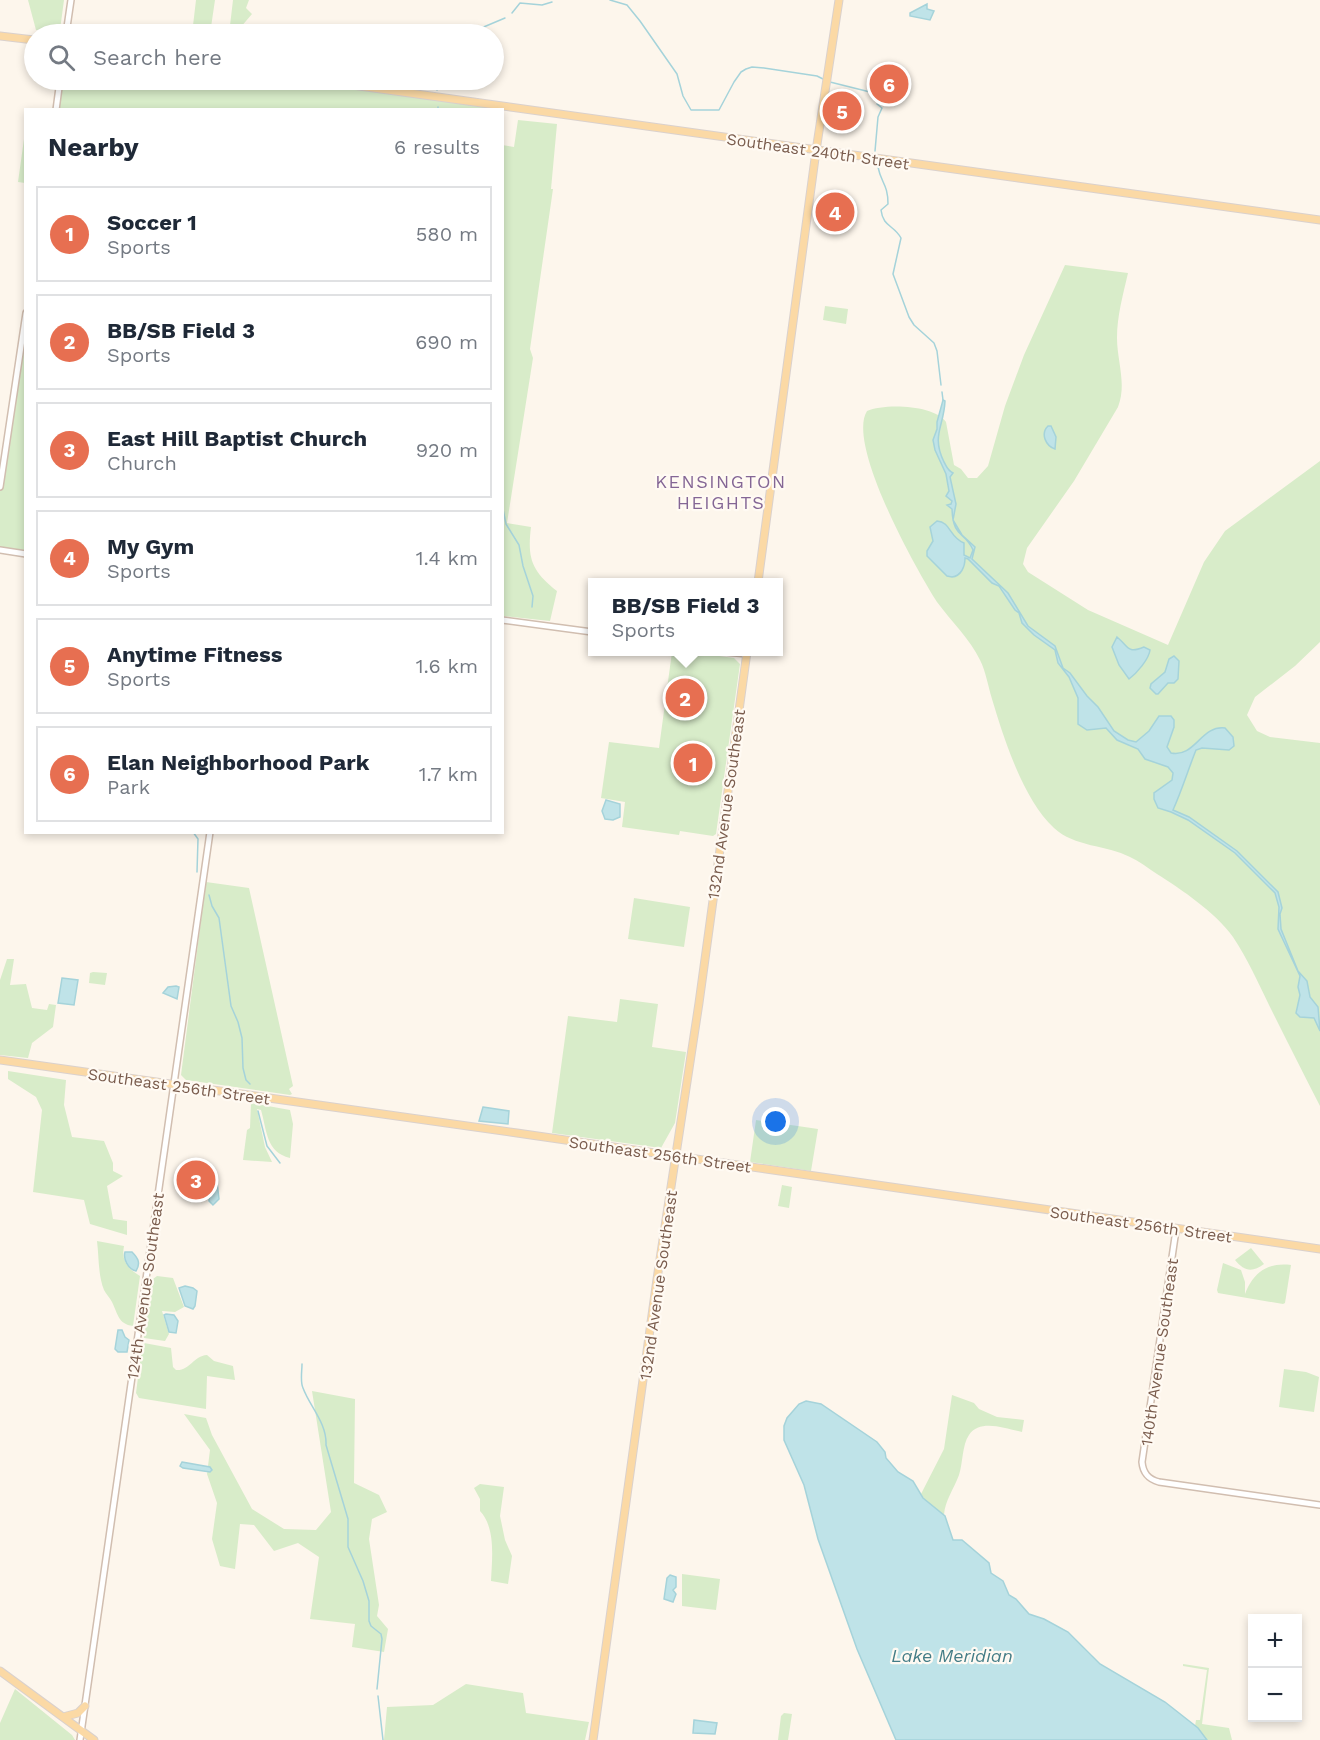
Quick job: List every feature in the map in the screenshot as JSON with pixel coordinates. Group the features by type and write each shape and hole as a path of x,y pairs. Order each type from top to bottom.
{"main road":[{"path":"759,578 816,151 839,0"},
{"path":"0,36 24,39"},
{"name":"Southeast 240th Street","path":"386,90 1320,220"},
{"name":"132nd Avenue Southeast","path":"593,1740 747,656"},
{"name":"Southeast 256th Street","path":"0,1060 1320,1249"},
{"path":"0,1671 94,1740"},
{"path":"63,1717 78,1713 85,1706"}],"street":[{"path":"67,24 71,0"},
{"path":"56,108 59,90"},
{"path":"0,487 24,327"},
{"path":"0,550 24,554"},
{"path":"504,620 588,631"},
{"name":"124th Avenue Southeast","path":"80,1740 210,834"},
{"name":"140th Avenue Southeast","path":"1176,1230 1142,1462 1145,1474 1153,1481 1320,1505"}],"green space":[{"path":"28,0 64,0 61,24 34,24"},
{"path":"196,0 215,0 211,24 193,24"},
{"path":"233,0 249,0 246,8 252,14 243,24 230,24"},
{"path":"882,71 899,73 896,98 879,95"},
{"path":"59,90 387,90 500,106 500,108 56,108"},
{"path":"518,120 557,124 551,189 553,189 530,349 533,358 507,523 531,527 530,548 533,564 542,577 557,591 550,621 504,616 504,145 514,147"},
{"path":"24,139 24,183 18,182"},
{"path":"1065,265 1128,273 1117,330 1122,390 1118,407 1074,481 1027,548 1023,564 1028,572 1088,610 1168,645 1204,562 1225,531 1320,461 1320,642 1295,666 1255,697 1247,715 1257,731 1270,737 1320,743 1320,1106 1248,962 1226,928 1198,902 1140,863 1121,853 1071,839 1054,828 1043,816 1016,768 1002,732 980,660 966,637 937,602 915,564 887,507 866,450 863,427 867,411 897,406 921,409 940,416 946,422 954,465 961,469 968,478 977,478 988,466 1005,406 1024,355"},
{"path":"825,306 848,309 846,324 823,320"},
{"path":"24,320 24,554 0,550 0,487"},
{"path":"671,656 734,658 740,664 716,834 713,836 680,831 679,835 622,827 625,802 601,798 609,742 659,748"},
{"path":"206,882 249,888 293,1086 289,1089 292,1094 290,1095 186,1080 181,1075"},
{"path":"634,898 690,907 684,947 628,939"},
{"path":"7,959 14,959 10,985 26,984 32,1008 47,1010 49,1004 56,1005 53,1027 32,1043 28,1058 0,1055 0,980"},
{"path":"90,973 107,973 105,985 89,983"},
{"path":"620,999 658,1004 652,1047 686,1052 675,1123 661,1148 552,1133 568,1016 617,1022"},
{"path":"8,1071 66,1080 64,1105 72,1137 104,1141 113,1163 113,1171 123,1176 107,1186 113,1219 127,1221 127,1235 90,1224 84,1200 33,1192 42,1110 36,1097 8,1079"},
{"path":"251,1103 290,1110 293,1124 290,1158 276,1151 272,1146 266,1133 261,1110 257,1109 265,1147 272,1162 243,1160 247,1130 250,1128"},
{"path":"756,1120 818,1129 811,1171 750,1162"},
{"path":"782,1185 792,1187 789,1208 778,1206"},
{"path":"97,1241 124,1246 126,1264 140,1276 133,1326 121,1321 104,1290"},
{"path":"1251,1248 1264,1264 1256,1269 1248,1270 1235,1260"},
{"path":"1223,1263 1241,1270 1245,1282 1245,1294 1252,1280 1262,1270 1275,1265 1291,1265 1285,1303 1218,1293"},
{"path":"157,1276 173,1278 184,1307 175,1312 162,1311 169,1334 165,1341 144,1338 153,1279"},
{"path":"144,1343 171,1348 173,1367 176,1370 181,1370 198,1358 207,1355 214,1361 233,1366 235,1380 207,1376 206,1409 139,1398 136,1393"},
{"path":"1284,1369 1306,1372 1319,1377 1314,1412 1279,1407"},
{"path":"312,1391 355,1399 354,1483 379,1495 387,1512 372,1519 369,1539 379,1605 377,1616 388,1629 384,1652 352,1647 355,1624 310,1619 319,1557 298,1543 274,1551 254,1525 240,1524 235,1569 220,1566 212,1539 217,1503 207,1474 210,1450 184,1414 206,1418 212,1435 252,1509 284,1529 316,1530 331,1512"},
{"path":"952,1395 974,1403 979,1409 997,1417 1024,1420 1022,1432 987,1426 974,1430 969,1435 959,1475 948,1499 944,1515 926,1502 921,1494 944,1449"},
{"path":"480,1484 504,1487 500,1516 505,1540 512,1556 508,1584 491,1581 491,1535 489,1526 480,1511 480,1499 474,1488"},
{"path":"682,1574 720,1579 716,1610 682,1606"},
{"path":"1183,1664 1209,1668 1202,1724 1229,1728 1232,1740 1207,1740 1195,1726 1196,1720 1200,1720 1207,1670 1183,1666"},
{"path":"466,1684 523,1693 526,1713 589,1722 585,1740 384,1740 387,1707 433,1705"},
{"path":"15,1689 72,1735 75,1740 0,1740 0,1723"},
{"path":"784,1713 792,1714 788,1740 778,1740 781,1716"}],"water":[{"path":"927,4 927,9 934,11 930,20 910,16 910,13"},
{"path":"943,400 945,401 944,410 938,438 940,453 948,470 953,473 950,477 956,504 953,520 952,509 947,505 952,501 946,496 949,491 946,474 933,440"},
{"path":"1048,426 1051,426 1056,437 1055,449 1049,445 1044,436"},
{"path":"937,521 945,524 955,537 964,543 964,555 970,558 973,550 957,530 953,521 962,535 975,547 972,559 1008,593 1028,626 1055,646 1063,668 1070,673 1098,707 1114,731 1136,742 1149,731 1159,716 1171,716 1174,720 1174,727 1167,747 1171,753 1186,751 1217,728 1225,728 1233,737 1234,746 1229,750 1202,748 1196,750 1173,810 1189,817 1237,851 1278,892 1282,908 1281,929 1298,971 1307,981 1310,997 1318,1007 1320,1031 1314,1018 1300,1017 1296,1013 1300,995 1298,987 1300,976 1278,929 1279,907 1275,893 1235,853 1188,820 1158,808 1154,793 1172,780 1173,773 1168,767 1145,759 1138,749 1117,740 1106,728 1087,730 1078,724 1078,698 1069,677 1058,663 1055,650 1022,623 1019,613 999,586 992,583 968,559 965,558 960,573 952,577 947,576 927,556 927,551 933,541 930,527"},
{"path":"1117,637 1131,650 1144,647 1150,650 1142,666 1129,679 1119,665 1112,647"},
{"path":"1174,656 1179,661 1178,679 1174,683 1168,683 1156,694 1150,688 1151,684 1165,672 1169,659"},
{"path":"606,800 620,804 620,817 613,820 605,819 602,811"},
{"path":"62,978 78,980 74,1005 58,1003"},
{"path":"168,987 179,987 177,999 163,993"},
{"path":"483,1107 509,1111 508,1124 479,1121"},
{"path":"213,1181 217,1182 219,1199 213,1205 209,1201"},
{"path":"125,1252 132,1252 137,1259 139,1263 136,1271 127,1263"},
{"path":"185,1286 197,1291 193,1309 185,1306 179,1288"},
{"path":"164,1315 174,1315 178,1321 176,1333 169,1332"},
{"path":"118,1330 122,1330 129,1340 127,1352 118,1352 115,1349"},
{"name":"Lake Meridian","path":"806,1401 821,1404 877,1442 885,1452 886,1458 898,1472 913,1481 923,1498 945,1516 953,1540 962,1540 989,1563 991,1573 1003,1581 1009,1595 1016,1599 1029,1614 1068,1632 1100,1664 1165,1702 1198,1728 1207,1740 896,1740 857,1649 818,1539 804,1485 784,1440 784,1426 787,1418 799,1404"},
{"path":"182,1462 210,1467 212,1470 210,1472 183,1468 180,1466"},
{"path":"670,1575 676,1577 676,1587 673,1590 676,1594 673,1602 664,1599 667,1578"},
{"path":"694,1720 717,1723 715,1734 693,1733"}],"waterway":[{"path":"610,0 627,5 640,21 677,74 683,96 691,110 719,110 741,72 752,67 817,76 823,79"},
{"path":"512,13 520,3 542,5 552,2"},
{"path":"491,24 505,18"},
{"path":"830,82 870,92 873,98"},
{"path":"875,151 878,117 882,108 877,104"},
{"path":"878,167 888,197 888,204 881,210 882,216 901,238 893,274 909,317 914,325 934,343 941,385"},
{"path":"942,392 943,400"},
{"path":"504,514 506,524 519,545 533,596 532,607"},
{"path":"194,834 198,839 197,872"},
{"path":"209,895 219,918 231,1006 242,1038 243,1068 246,1080 250,1084"},
{"path":"258,1111 267,1146 280,1163"},
{"path":"302,1364 302,1386 324,1429 326,1445 348,1519 348,1547 369,1601 369,1621 371,1626 381,1634 377,1689"},
{"path":"378,1696 383,1740"}],"place":[{"name":"Elan Neighborhood Park","path":"889,84"},
{"name":"Anytime Fitness","path":"842,111"},
{"name":"My Gym","path":"835,212"},
{"name":"BB/SB Field 3","path":"685,698"},
{"name":"Soccer 1","path":"693,763"},
{"name":"East Hill Baptist Church","path":"196,1180"}],"district":[{"name":"KENSINGTON HEIGHTS","path":"721,492"}]}
